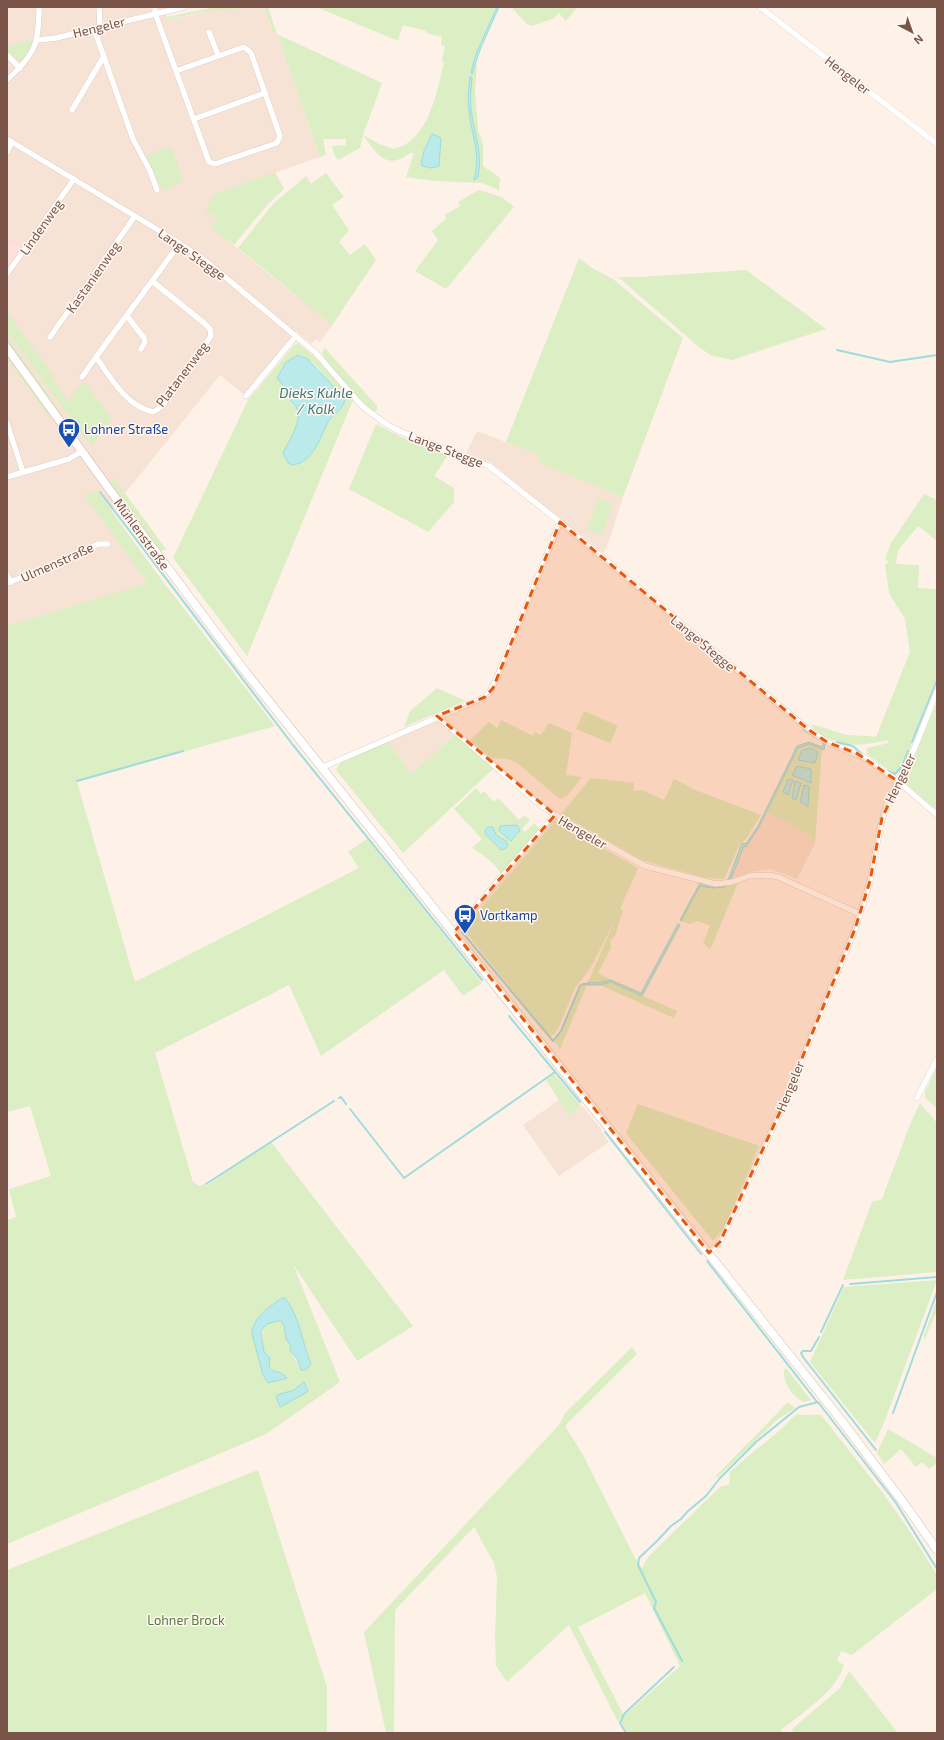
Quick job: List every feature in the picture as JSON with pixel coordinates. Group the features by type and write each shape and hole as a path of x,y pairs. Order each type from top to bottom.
{"main road":[{"name":"Mühlenstraße","path":"7,348 171,574 321,768 454,932 872,1459 937,1550"}],"street":[{"path":"7,80 27,60 37,40 39,7"},
{"path":"99,7 100,27"},
{"name":"Hengeler","path":"37,40 56,38 94,29 155,10 184,7"},
{"name":"Hengeler","path":"760,7 937,144"},
{"path":"155,10 176,70 209,162 215,164 276,143 280,136 251,53 244,47 176,70"},
{"path":"94,29 133,139 150,171 157,190"},
{"path":"209,32 218,56"},
{"path":"7,55 20,68"},
{"path":"72,110 104,56"},
{"path":"194,119 265,93"},
{"path":"7,152 10,140"},
{"name":"Lange Stegge","path":"10,140 180,243 217,269 316,354 362,406 386,424 399,431 489,466 560,522 809,730 827,742 858,754 899,782 937,815"},
{"name":"Lindenweg","path":"7,274 74,179"},
{"name":"Kastanienweg","path":"50,338 135,216"},
{"path":"82,377 180,243"},
{"name":"Platanenweg","path":"96,358 129,401 153,412 166,400 211,336 210,329 204,323 152,281"},
{"path":"127,316 144,338 144,345 141,349"},
{"path":"246,396 296,336"},
{"path":"7,423 23,472"},
{"path":"7,477 69,459 82,451"},
{"path":"321,768 437,716 485,697 493,688 560,522"},
{"name":"Ulmenstraße","path":"9,583 63,562 98,544 108,544"},
{"path":"7,575 9,583"},
{"name":"Hengeler","path":"709,1253 720,1242 780,1112 860,914 870,882 882,818 886,806 899,782 937,691"},
{"name":"Hengeler","path":"437,716 540,805 554,815 653,869 716,884 732,882 754,875 778,877 860,914"},
{"name":"Hengeler","path":"454,932 554,815"},
{"path":"917,1098 937,1059"}],"highlighted area":[{"path":"560,522 809,730 827,742 858,754 899,782 882,818 870,881 855,929 780,1112 720,1242 709,1253 454,932 555,815 437,716 485,697 493,688"}],"shaded area":[{"path":"7,7 164,7 167,17 165,20 222,9 264,7 273,32 277,34 320,157 214,194 218,219 211,227 296,296 341,313 320,342 316,339 311,344 296,331 244,395 220,375 111,511 149,583 7,626"},
{"path":"7,240 21,248 7,268"},
{"path":"477,431 540,455 539,463 623,497 607,547 603,553 491,463 466,453"},
{"path":"437,720 455,735 411,774 388,742"},
{"path":"767,812 805,832 815,843 797,879 771,869 751,872 731,879 744,846 746,847"},
{"path":"559,1100 569,1116 582,1106 602,1130 601,1131 609,1142 559,1176 523,1125"}],"green space":[{"path":"216,7 264,7 190,14 165,20 167,17"},
{"path":"264,7 268,7 277,34 273,32"},
{"path":"316,7 497,7 476,54 471,72 472,73 475,64 477,65 475,92 478,129 483,144 483,166 500,178 499,190 482,183 434,181 406,177 414,153 410,153 402,158 388,160 378,154 363,135 379,144 394,149 406,144 416,136 430,113 438,87 444,62 442,61 445,46 441,45 442,37 403,25 398,41"},
{"path":"511,7 577,7 566,21 559,13 552,19 532,26 527,24"},
{"path":"277,34 382,83 363,135 360,148 338,160 334,154 332,146 346,145 346,139 323,139 326,155 320,157"},
{"path":"31,40 33,41 22,61 17,59 7,50 7,47"},
{"path":"171,146 183,180 179,182 179,184 163,191 146,156"},
{"path":"275,172 284,189 267,205 234,245 210,227 218,219 205,210 214,194"},
{"path":"326,173 344,197 332,205 349,230 339,242 350,255 365,244 376,260 332,325 238,248 274,203 306,176 311,184"},
{"path":"479,190 502,197 514,207 446,289 415,271 438,240 432,231 446,219 445,215 460,206 458,202"},
{"path":"579,258 592,268 613,279 683,338 623,497 539,463 540,455 506,442"},
{"path":"746,270 826,329 732,360 710,355 618,277 641,277"},
{"path":"7,312 53,375 52,377 68,402 83,381 112,418 91,446 7,331"},
{"path":"7,336 63,415 49,401 33,380 7,340"},
{"path":"298,343 316,358 353,400 247,656 173,558 248,400 294,345","holes":["298,355 305,357 316,366 343,397 334,417 327,424 325,430 283,453 294,433 298,421 298,412 295,405 289,399 290,394 277,378 287,362"]},
{"path":"325,348 377,406 377,411 373,411 368,407 329,365 322,352"},
{"path":"7,354 39,399 52,420 7,359"},
{"path":"376,424 399,436 448,455 434,476 454,488 454,502 428,532 349,489"},
{"path":"113,477 166,549 161,551 159,550 111,483"},
{"path":"97,491 161,579 275,726 77,782 135,982 359,868 348,852 367,839 482,983 463,996 444,970 321,1056 289,985 155,1053 193,1182 199,1186 205,1184 206,1186 271,1142 413,1326 357,1361 293,1264 340,1382 266,1434 7,1544 7,1220 16,1217 9,1189 51,1176 30,1106 7,1112 7,626 148,583 84,495","holes":["282,1298 285,1298 294,1313 311,1364 299,1368 286,1337 283,1323 281,1321 268,1322 262,1335 264,1352 269,1356 270,1360 268,1364 269,1367 287,1378 265,1380 252,1333 253,1328 258,1317","294,1390 308,1391 290,1401 289,1392"]},
{"path":"924,494 937,500 937,541 918,526 898,550 896,564 919,565 918,588 937,589 937,677 910,750 900,772 894,774 867,754 867,748 888,743 888,740 870,744 855,744 835,741 819,733 811,725 848,735 876,737 910,652 905,619 889,593 885,564 889,562 885,559 891,543"},
{"path":"599,498 613,504 602,535 587,529"},
{"path":"437,688 465,701 404,727 410,711"},
{"path":"937,702 937,810 908,786 905,779"},
{"path":"584,711 618,726 610,743 576,729"},
{"path":"501,720 533,736 535,732 541,735 549,723 572,733 566,775 582,777 567,796 560,799 517,763 508,759 491,758 470,740 489,722 497,728"},
{"path":"455,735 494,768 403,853 336,770 341,762 388,742 411,774"},
{"path":"809,744 822,749 815,843 805,832 767,812 798,748"},
{"path":"591,778 634,783 633,791 642,790 664,800 674,779 693,789 761,815 746,839 740,844 724,879 706,878 641,860 561,814"},
{"path":"476,788 481,794 484,791 494,802 498,798 519,820 524,815 530,820 522,829 525,832 534,823 540,829 501,874 496,866 481,853 472,848 482,839 454,809","holes":["518,826 519,834 511,841 503,835 499,827","488,827 492,827 496,835 504,839 498,848 485,834 485,830"]},
{"path":"555,821 638,868 620,909 623,910 615,936 610,941 611,948 598,973 611,980 597,983 588,982 616,918 590,969 575,988 559,1027 550,1037 463,929"},
{"path":"738,883 710,949 703,943 710,926 698,921 690,924 681,921 700,885 719,887"},
{"path":"611,982 677,1011 674,1018 600,985"},
{"path":"583,985 587,985 560,1049 554,1041 562,1031 577,994"},
{"path":"937,1067 937,1108 925,1098 925,1092"},
{"path":"554,1074 581,1106 569,1116 546,1080"},
{"path":"920,1103 937,1123 937,1272 843,1280 872,1202 882,1199 911,1122"},
{"path":"638,1104 759,1146 724,1228 713,1241 626,1133"},
{"path":"937,1280 875,1443 810,1362 844,1287"},
{"path":"937,1299 937,1311 924,1341 924,1335"},
{"path":"632,1347 637,1354 565,1426 583,1455 635,1558 642,1568 648,1557 721,1486 729,1485 730,1472 792,1418 798,1414 821,1415 882,1492 907,1527 937,1575 937,1589 852,1655 841,1651 837,1661 844,1665 834,1684 818,1701 781,1730 782,1733 627,1733 621,1722 624,1716 680,1666 645,1593 578,1627 623,1714 618,1722 569,1625 507,1682 496,1666 495,1638 497,1577 494,1563 474,1527 395,1610 394,1733 386,1733 364,1632 559,1425 565,1413"},
{"path":"786,1368 811,1400 804,1402 792,1393 785,1380 784,1370"},
{"path":"788,1402 795,1408 777,1420 719,1476 714,1478"},
{"path":"888,1429 937,1458 937,1463 929,1469 922,1462 916,1467 901,1449 884,1464 877,1453"},
{"name":"Lohner Brock","path":"258,1470 327,1687 327,1733 7,1733 7,1570"},
{"path":"849,1671 898,1733 794,1733 792,1729 840,1688"}],"water":[{"path":"497,7 499,7 480,50 472,74 471,72 476,54"},
{"path":"470,76 472,78 472,118 479,151 478,177 474,180 477,161 468,107"},
{"path":"433,134 441,138 439,166 431,168 422,166 421,164 424,151"},
{"name":"Dieks Kuhle / Kolk","path":"298,355 308,359 345,399 340,410 327,424 318,443 310,455 305,460 292,465 288,463 283,453 296,427 298,412 296,406 289,399 290,394 277,378 286,362"},
{"path":"809,742 822,747 823,743 825,744 824,750 809,744 798,748 759,827 746,847 744,846 731,879 728,880 742,843 746,844 758,826 797,746"},
{"path":"810,748 818,752 815,763 798,760 802,750"},
{"path":"797,766 811,769 811,783 792,775"},
{"path":"788,779 793,780 788,795 783,792"},
{"path":"795,781 801,783 796,800 792,798"},
{"path":"804,785 809,786 808,807 800,802"},
{"path":"500,826 518,826 520,831 511,841 499,831"},
{"path":"488,827 493,827 496,835 506,841 508,845 505,849 501,850 485,834 485,830"},
{"path":"700,883 725,885 725,887 712,888 700,886 681,921 680,920"},
{"path":"678,924 680,925 642,996 611,982 600,985 587,985 588,982 597,983 611,980 641,993"},
{"path":"282,1298 285,1298 294,1313 311,1364 307,1369 301,1370 297,1359 290,1350 291,1346 286,1339 284,1325 281,1321 267,1324 261,1332 264,1352 270,1358 270,1368 287,1378 268,1383 263,1375 252,1334 255,1323 262,1313"},
{"path":"304,1382 308,1391 280,1407 276,1397 277,1395 294,1390"}],"waterway":[{"path":"837,350 890,362 937,355"},
{"path":"100,492 293,745 482,980"},
{"path":"912,742 937,680"},
{"path":"804,730 817,738"},
{"path":"837,742 853,746 862,754"},
{"path":"77,781 183,751"},
{"path":"888,771 895,774 902,766 908,751"},
{"path":"462,932 553,1041 561,1031 580,986 583,984 589,984"},
{"path":"509,1016 580,1102"},
{"path":"350,1109 404,1178 555,1072"},
{"path":"339,1098 341,1097 346,1104"},
{"path":"206,1184 334,1101"},
{"path":"605,1132 701,1254"},
{"path":"707,1261 817,1402"},
{"path":"850,1284 937,1277"},
{"path":"821,1332 843,1285"},
{"path":"893,1413 937,1292"},
{"path":"819,1337 811,1351 803,1351 801,1353 803,1357 876,1450"},
{"path":"682,1661 654,1608 656,1602 638,1565 639,1558 671,1526 706,1496 720,1478 756,1442 799,1407 818,1402 896,1503 937,1569"},
{"path":"626,1733 620,1723 624,1714 674,1667"}],"place":[{"name":"Lohner Straße","path":"69,448"},
{"name":"Vortkamp","path":"465,934"}]}
